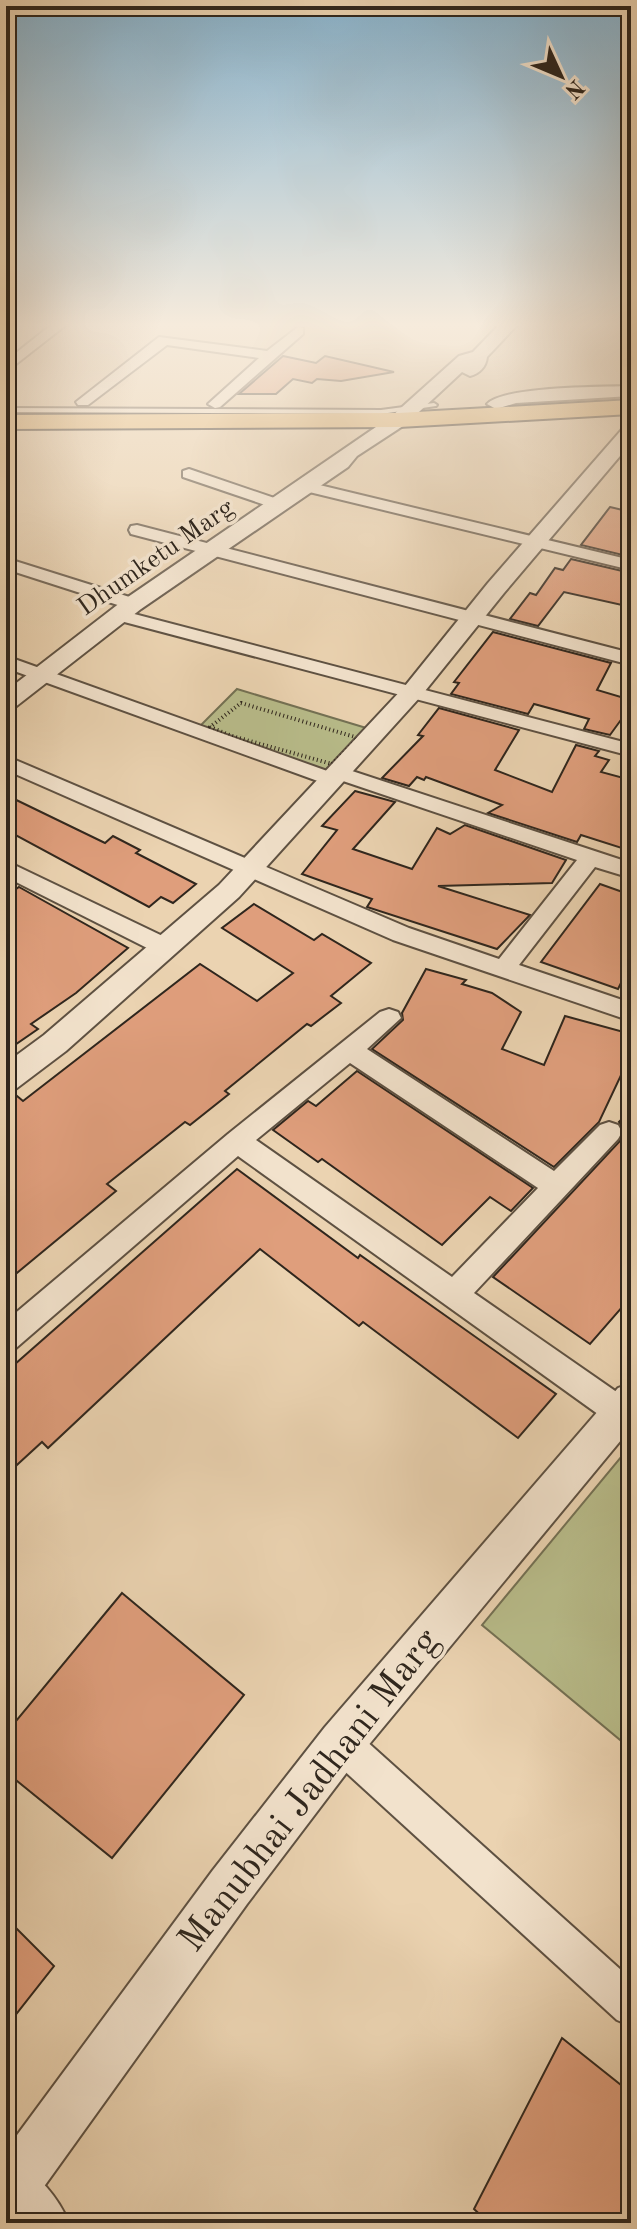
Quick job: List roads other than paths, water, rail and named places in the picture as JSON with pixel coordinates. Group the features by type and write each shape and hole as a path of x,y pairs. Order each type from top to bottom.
{"street":[{"name":"Dhumketu Marg","path":"6,703 126,610 341,463 362,455 395,429"},
{"path":"6,1080 55,1043 251,868 334,772 413,691 631,431"},
{"path":"189,474 280,505"},
{"path":"307,487 631,565"},
{"path":"137,530 631,659"},
{"path":"15,566 126,610 631,750"},
{"path":"6,662 631,871"},
{"path":"6,762 401,934 631,1012"},
{"path":"505,967 591,857"},
{"path":"6,868 165,947"},
{"path":"6,1339 237,1141 389,1018"},
{"path":"349,1050 557,1187"},
{"path":"454,1294 609,1132"},
{"path":"237,1141 454,1294 625,1406"},
{"name":"Manubhai Jadhani Marg","path":"10,2189 230,1887 341,1743 625,1406"},
{"path":"341,1743 631,2006"},
{"path":"10,2189 47,2223"}]}
